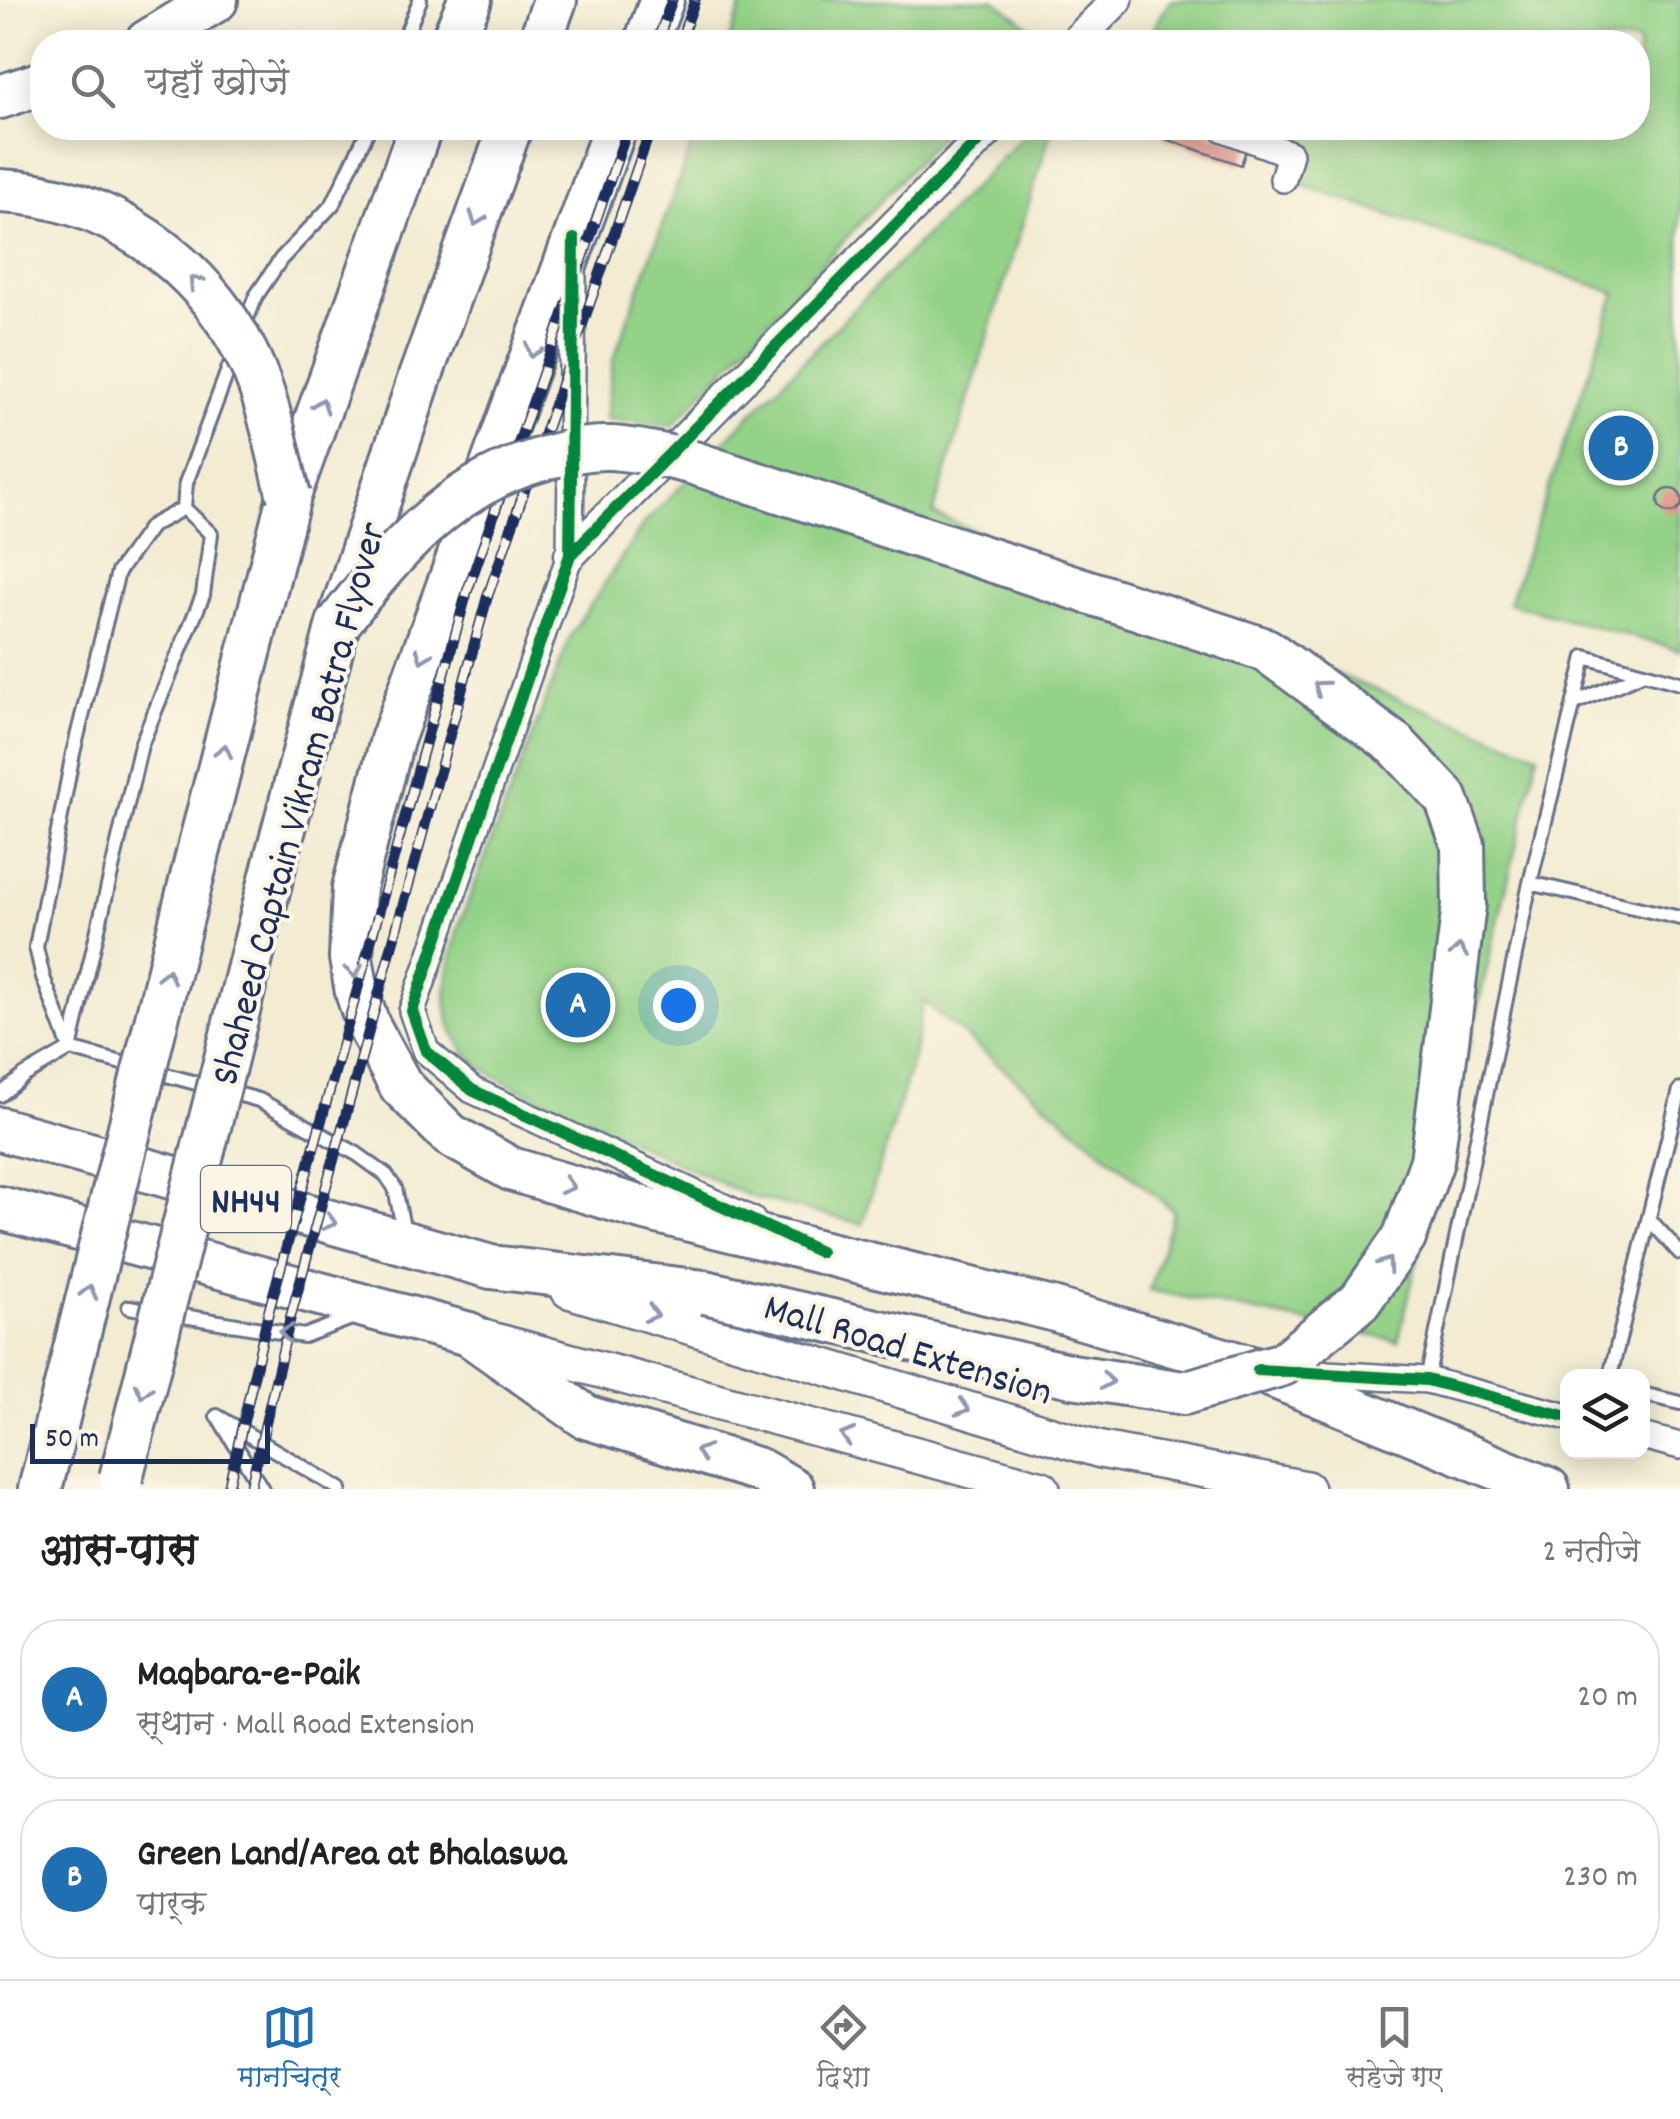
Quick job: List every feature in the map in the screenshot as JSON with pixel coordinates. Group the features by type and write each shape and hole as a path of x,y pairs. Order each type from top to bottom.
{"highway":[{"path":"171,30 216,0"},
{"path":"457,30 470,0"},
{"path":"544,30 555,0"},
{"path":"651,30 662,0"},
{"path":"0,98 30,87"},
{"name":"Shaheed Captain Vikram Batra Flyover","path":"44,1472 288,496 416,140"},
{"name":"Shaheed Captain Vikram Batra Flyover","path":"120,1484 276,855 338,624 418,380 506,140"},
{"path":"610,140 392,740 354,888 351,958 357,992 382,1056 401,1086 437,1124 480,1154 511,1169 642,1208 1052,1309 1258,1370 1548,1489"},
{"path":"0,191 56,199 105,216 150,241 190,274 223,314 249,359 266,407 288,496"},
{"path":"338,624 404,542 439,510 482,481 571,450 652,452 1266,650 1396,745 1446,798 1462,845 1464,905 1432,1161 1404,1238 1360,1301 1283,1364 1184,1393 1072,1376 705,1292 491,1268"},
{"name":"NH44","path":"0,1130 491,1268"},
{"name":"NH44","path":"0,1208 469,1334"},
{"path":"469,1334 586,1417 759,1470 792,1489"}],"main road":[{"name":"Mall Road Extension","path":"491,1268 1101,1450 1306,1489"},
{"path":"469,1334 1042,1489"}],"street":[{"path":"1087,30 1117,0"},
{"path":"570,555 979,140"},
{"path":"1253,140 1290,154 1282,179"},
{"path":"574,239 570,555 412,1011 426,1050 472,1090 820,1252"},
{"path":"1258,1370 1426,1380 1560,1414"},
{"path":"1650,1438 1680,1446"}],"lane":[{"path":"408,30 420,0"},
{"path":"184,508 186,483 256,296 281,259 333,204 363,140"},
{"path":"70,1049 141,745 203,595 211,534 184,508"},
{"path":"70,1049 36,947 73,753 118,572 151,526 184,508"},
{"path":"1426,1380 1530,883 1585,657 1680,683"},
{"path":"1574,702 1644,673"},
{"path":"1530,883 1680,918"},
{"path":"0,1095 70,1049 258,1100 357,1154 386,1175 395,1188 407,1244"},
{"path":"1612,1369 1680,1090"},
{"path":"1649,1218 1680,1254"},
{"path":"129,1307 304,1336 378,1308"},
{"path":"1650,1396 1680,1403"},
{"path":"262,1489 218,1416 340,1489"}],"green space":[{"path":"744,0 995,0 1034,30 733,30"},
{"path":"1170,0 1680,0 1680,650 1509,603 1616,293 1295,183 1298,140 1650,140 1650,30 1153,30"},
{"path":"694,140 937,140 672,426 605,419 613,360"},
{"path":"1019,140 1048,140 933,514 1538,754 1398,1341 1149,1290 1174,1211 923,1001 913,1058 862,1224 749,1196 507,1083 485,1070 461,1047 448,1015 446,998 458,928 571,635 643,525"}],"building":[{"path":"1169,140 1233,140 1248,145 1241,165"},
{"path":"1661,492 1679,492 1679,510 1661,510"}],"railway":[{"path":"661,30 672,0"},
{"path":"684,30 695,0"},
{"path":"228,1489 268,1314 467,592 624,140"},
{"path":"250,1489 290,1319 487,598 647,140"}],"cycle path":[{"path":"570,555 979,140"},
{"path":"574,239 570,555 412,1011 426,1051 472,1090 820,1252"},
{"path":"1258,1370 1427,1380 1560,1415"}],"place":[{"name":"Green Land/Area at Bhalaswa","path":"1621,448"},
{"name":"Maqbara-e-Paik","path":"578,1005"}]}
